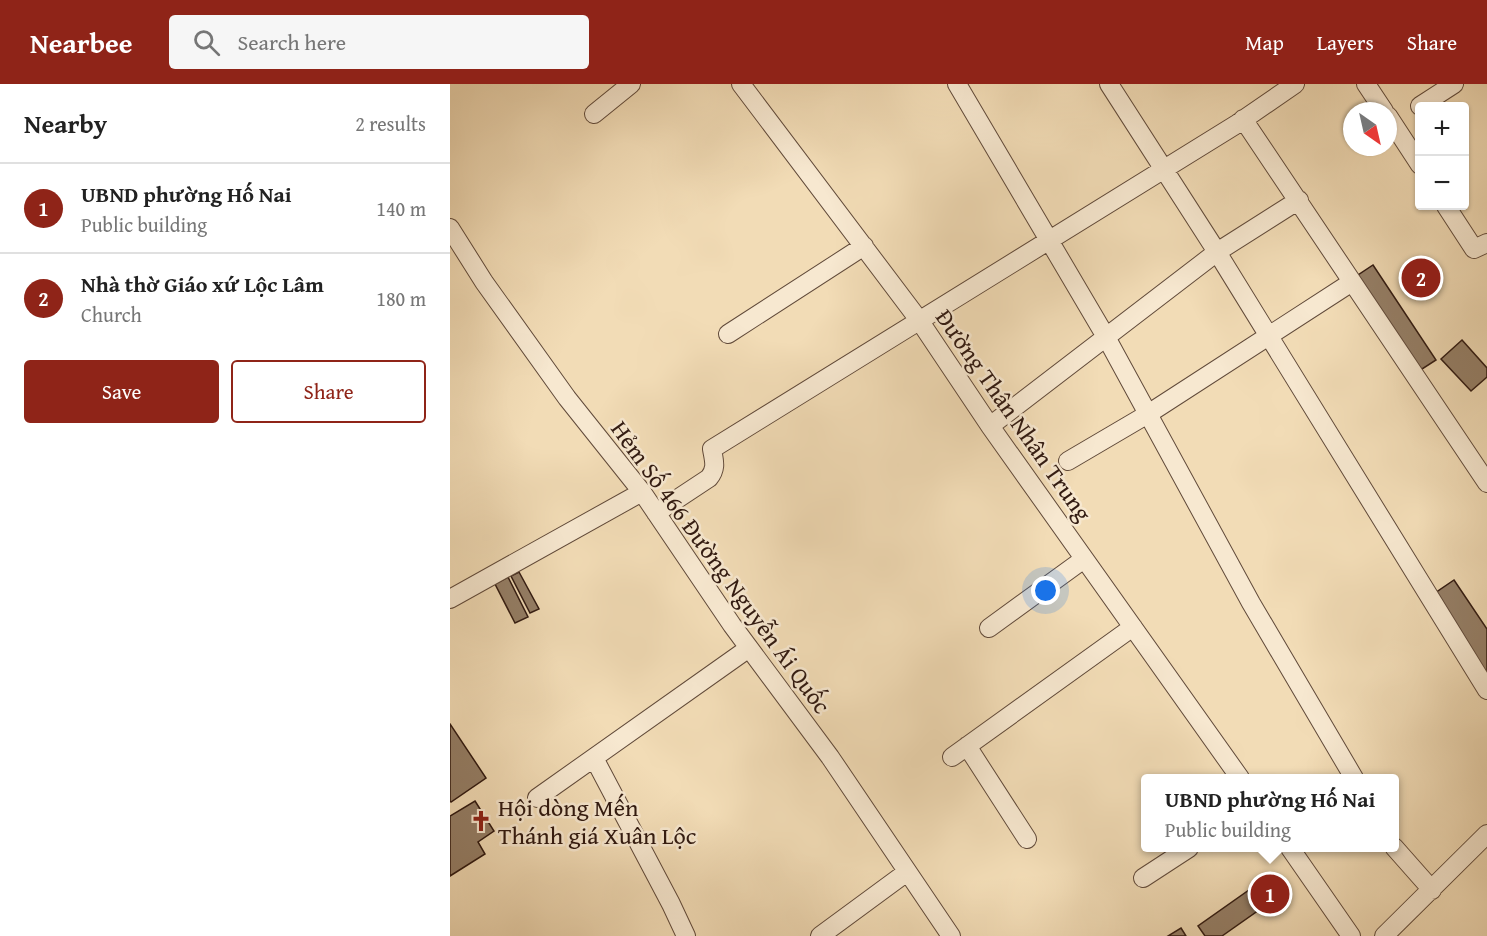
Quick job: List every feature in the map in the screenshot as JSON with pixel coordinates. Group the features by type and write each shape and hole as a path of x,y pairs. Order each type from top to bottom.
{"street":[{"path":"594,114 631,84"},
{"name":"Đường Thân Nhân Trung","path":"741,84 919,320 990,426 1237,774"},
{"path":"957,84 1106,337 1251,603 1352,774"},
{"path":"1109,84 1217,252 1487,690"},
{"path":"656,513 709,478 714,471 715,463 712,449 1243,120 1295,84"},
{"path":"1366,84 1379,102"},
{"path":"1427,102 1454,84"},
{"path":"1397,114 1415,109"},
{"path":"1243,120 1299,200 1487,483"},
{"path":"1397,130 1415,159"},
{"path":"990,426 1217,252 1299,200"},
{"path":"1449,210 1474,249 1487,243"},
{"name":"Hẻm Số 466 Đường Nguyễn Ái Quốc","path":"450,228 484,282 567,398 642,492 749,648 830,758 951,936"},
{"path":"728,334 864,246"},
{"path":"1068,461 1269,338 1352,282"},
{"path":"450,599 642,492"},
{"path":"989,628 1084,559"},
{"path":"952,757 1133,627"},
{"path":"537,798 749,648"},
{"path":"967,746 1027,839"},
{"path":"594,758 686,936"},
{"path":"1384,936 1487,834"},
{"path":"1143,878 1183,852"},
{"path":"1293,852 1351,936"},
{"path":"1399,852 1432,890"},
{"path":"820,936 908,873"}],"building":[{"path":"1373,265 1436,360 1419,371 1355,277"},
{"path":"1462,340 1487,368 1487,377 1471,391 1441,359"},
{"path":"519,572 539,609 530,613 511,576"},
{"path":"508,577 528,617 515,623 495,584"},
{"path":"1454,580 1487,629 1487,678 1435,593"},
{"path":"450,724 486,778 451,802 450,801"},
{"path":"475,801 494,831 478,842 485,854 450,876 450,816"},
{"path":"1266,878 1279,896 1222,936 1205,936 1198,926"},
{"path":"1181,928 1186,936 1168,936"}],"place":[{"name":"Nhà thờ Giáo xứ Lộc Lâm","path":"1421,278"},
{"name":"Hội dòng Mến Thánh giá Xuân Lộc","path":"481,821"},
{"name":"UBND phường Hố Nai","path":"1270,894"}]}
